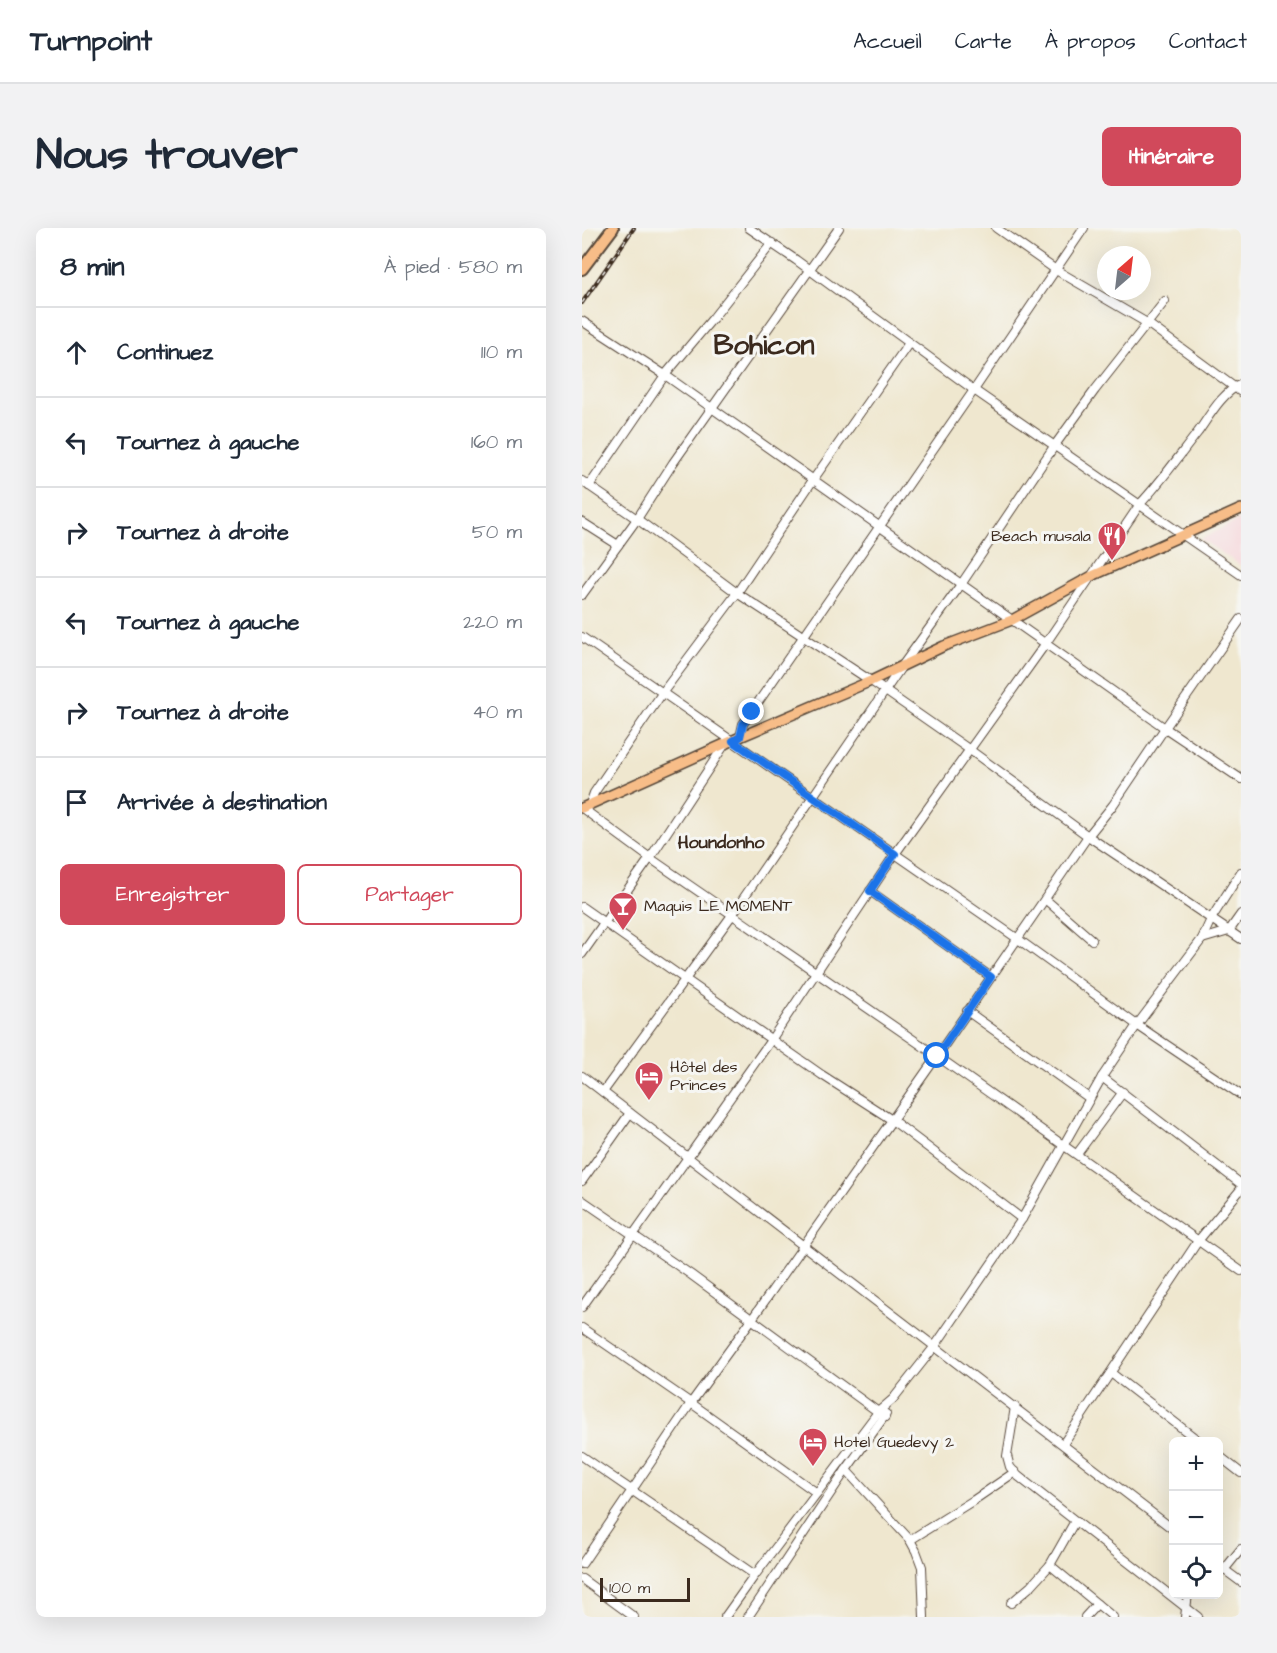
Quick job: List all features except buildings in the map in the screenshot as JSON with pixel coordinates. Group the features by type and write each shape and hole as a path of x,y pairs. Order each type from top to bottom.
{"highway":[{"path":"582,269 613,228"}],"main road":[{"path":"585,807 871,681 944,646 1012,620 1092,576 1241,509"}],"street":[{"path":"749,228 974,390 1241,574"},
{"path":"582,595 839,228"},
{"path":"582,1307 771,1040 895,854 1046,643 1140,504 1154,490 1221,401 1239,388 1148,323 1056,270 996,228"},
{"path":"582,954 733,741 1084,228"},
{"path":"772,243 665,375 585,484 637,519 737,593 871,681 1088,836 1241,939"},
{"path":"603,1092 732,915 902,666 962,583 1054,445 1165,301"},
{"path":"582,321 665,375 1165,728 1241,778"},
{"path":"909,343 737,593 663,692 585,807 650,858 937,1056 1241,1271"},
{"path":"582,522 618,546"},
{"path":"582,1564 691,1403 937,1056 1241,619"},
{"path":"582,637 1018,939 1137,1025 1241,1095"},
{"path":"726,1617 754,1575 817,1493 935,1346 1022,1219 1102,1077 1137,1025 1202,939 1210,919 1241,872"},
{"path":"870,891 991,977"},
{"path":"1045,899 1092,940"},
{"path":"582,907 771,1040 892,1120 1022,1219"},
{"path":"1202,939 1229,931 1241,914"},
{"path":"967,1011 1089,1098"},
{"path":"582,1076 1169,1527"},
{"path":"1102,1077 1241,1184"},
{"path":"1077,1154 1123,1092"},
{"path":"582,1181 630,1113"},
{"path":"1063,1444 1198,1241 1241,1189"},
{"path":"582,1200 752,1319 881,1414"},
{"path":"582,1328 817,1493"},
{"path":"1111,1373 1194,1437"},
{"path":"1015,1407 1007,1456 1010,1467 1198,1617"},
{"path":"748,1617 881,1414"},
{"path":"582,1456 754,1575"},
{"path":"1223,1459 1241,1473"},
{"path":"846,1470 910,1540 916,1551 922,1567 924,1617"},
{"path":"910,1540 1015,1472"},
{"path":"1011,1603 1050,1565 1076,1521"},
{"path":"788,1532 799,1540"},
{"path":"1223,1565 1241,1549"},
{"path":"1050,1565 1113,1617"},
{"path":"1223,1568 1241,1582"},
{"path":"582,1580 634,1617"},
{"path":"1185,1617 1187,1599"},
{"path":"1085,1617 1097,1604"}],"shaded area":[{"path":"1241,519 1241,566 1201,539"}],"railway":[{"path":"582,303 634,228"}],"place":[{"name":"Beach musala","path":"1112,562"},
{"name":"Maquis LE MOMENT","path":"623,932"},
{"name":"Hôtel des Princes","path":"649,1102"},
{"name":"Hotel Guedevy 2","path":"813,1468"}],"district":[{"name":"Bohicon","path":"764,345"},
{"name":"Houndonho","path":"721,842"}],"route":[{"path":"752,712 743,724 740,737 733,741 895,854 870,891 991,977 937,1056"}]}
